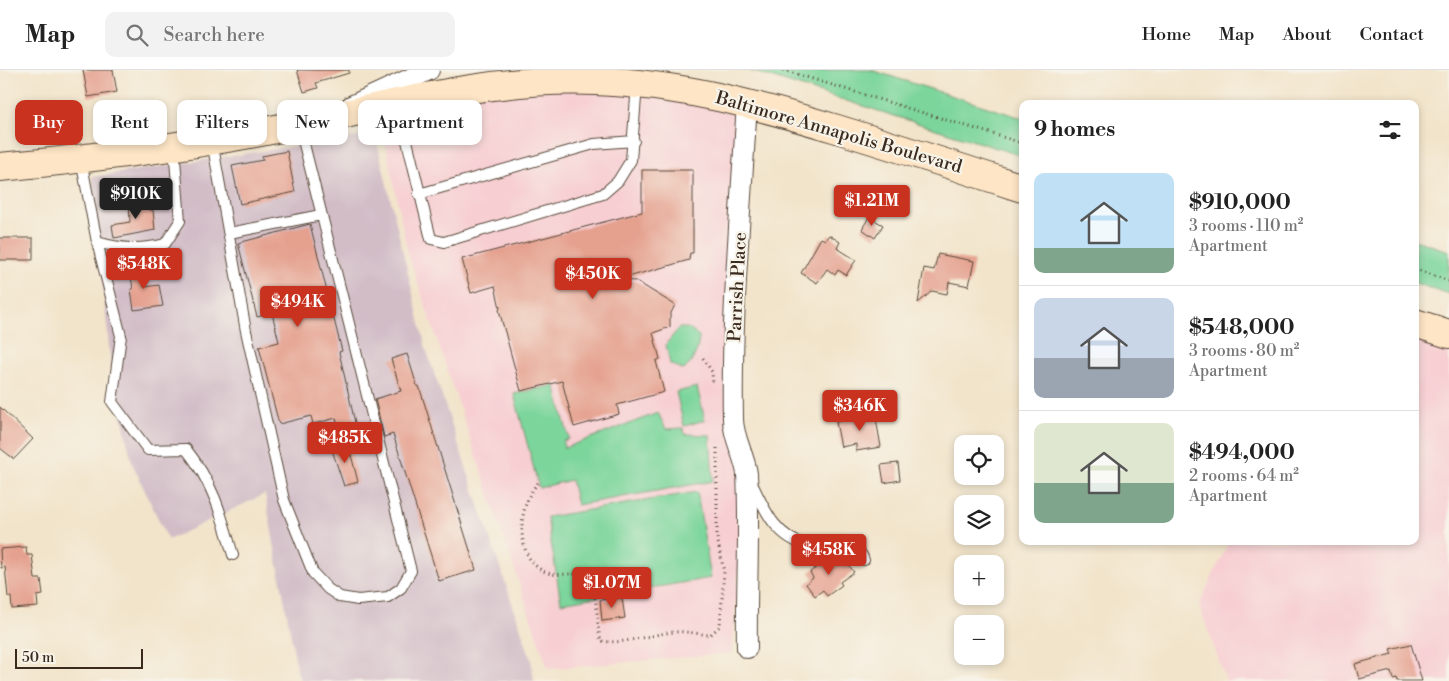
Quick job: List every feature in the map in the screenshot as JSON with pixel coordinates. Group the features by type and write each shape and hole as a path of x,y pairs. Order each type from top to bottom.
{"street":[{"path":"348,107 429,70"},
{"name":"Baltimore Annapolis Boulevard","path":"414,100 549,76 637,84 695,92 747,102 913,152 1019,187"},
{"name":"Parrish Place","path":"747,102 733,372 733,423 746,471 750,525 746,590 747,648"},
{"name":"Baltimore Annapolis Boulevard","path":"0,168 180,145"},
{"path":"1419,324 1449,334"}],"lane":[{"path":"408,145 431,239 444,242 603,194 618,181 631,160 637,84"},
{"path":"419,194 594,144 634,141"},
{"path":"213,145 246,331 284,500 313,573 328,590 340,597 358,600 388,597 401,588 410,571 304,145"},
{"path":"97,242 118,248 142,250 165,244 180,221 174,146"},
{"path":"81,159 97,242 121,336 112,402 148,450 186,449 204,472 221,510 233,555"},
{"path":"229,233 321,215"},
{"path":"746,471 766,511 776,527 789,540 811,547 854,547 862,554 864,560"}],"path":[{"path":"783,70 1019,142"},
{"path":"1419,270 1449,281"},
{"path":"703,358 712,372 714,390"},
{"path":"538,483 526,502 522,518 527,554 531,560 547,573 578,575 587,580 595,599 601,641 610,642 646,638 676,632 710,635 720,626 724,580 717,532 717,438"}],"shaded area":[{"path":"542,82 747,102 733,372 746,471 732,653 548,669 408,254 386,145 482,145 482,100 419,100"},
{"path":"358,137 358,145 378,145 426,349 531,659 534,681 303,681 298,675 265,494 168,540 132,463 111,366 92,177 303,145 348,145 348,138"},
{"path":"1419,324 1449,334 1449,681 1226,681 1199,605 1227,545 1419,545"}],"green space":[{"path":"748,70 871,70 1019,117 1019,155"},
{"path":"1419,241 1449,251 1449,294 1419,284"},
{"path":"679,328 688,328 699,336 695,355 684,370 670,364 666,344"},
{"path":"555,385 569,439 563,441 564,448 658,413 666,429 683,428 685,434 710,435 713,481 577,505 571,480 539,488 514,394"},
{"path":"697,387 705,420 684,426 676,392"},
{"path":"697,492 711,578 561,603 547,517"}],"building":[{"path":"83,70 113,70 117,92 88,97"},
{"path":"297,70 349,70 349,73 316,83 318,88 304,92"},
{"path":"287,151 295,192 240,204 232,166 263,160 262,156"},
{"path":"642,170 693,170 693,253 690,253 689,260 617,280 636,281 675,305 670,315 670,327 653,333 660,359 656,361 664,392 617,405 619,414 574,427 562,381 521,391 499,310 495,286 471,293 462,259 642,212"},
{"path":"144,199 145,207 150,206 150,210 153,210 155,230 114,238 112,225 130,222 129,201"},
{"path":"869,217 883,225 875,238 862,229"},
{"path":"310,224 342,351 339,352 356,427 339,431 336,418 313,424 311,416 279,424 259,347 279,342 272,313 257,317 238,243"},
{"path":"829,235 840,242 837,248 856,260 846,275 838,270 835,275 827,269 817,283 801,273 821,238 825,240"},
{"path":"0,238 33,238 33,260 0,260"},
{"path":"938,254 974,261 969,286 949,282 947,294 932,291 918,303 924,268 934,270"},
{"path":"142,263 144,287 159,285 163,306 134,310 129,264"},
{"path":"407,354 417,386 419,386 476,570 439,581 393,434 384,437 375,399 401,391 391,359"},
{"path":"0,407 33,439 14,459 0,448"},
{"path":"875,413 881,447 856,451 856,444 841,447 836,422 852,419 851,416"},
{"path":"348,443 358,482 344,486 332,450 335,449 334,447"},
{"path":"898,463 900,480 884,483 881,465"},
{"path":"26,547 27,555 32,555 35,579 41,579 43,595 37,596 38,607 12,609 11,597 8,597 5,567 1,568 0,549"},
{"path":"841,555 854,572 840,582 842,585 827,596 823,590 815,596 806,584 813,578 810,572 825,561 828,566"},
{"path":"622,598 625,618 602,621 600,600"},
{"path":"1411,644 1422,681 1397,681 1396,678 1393,679 1391,671 1359,679 1355,664 1392,654 1390,649"}]}
